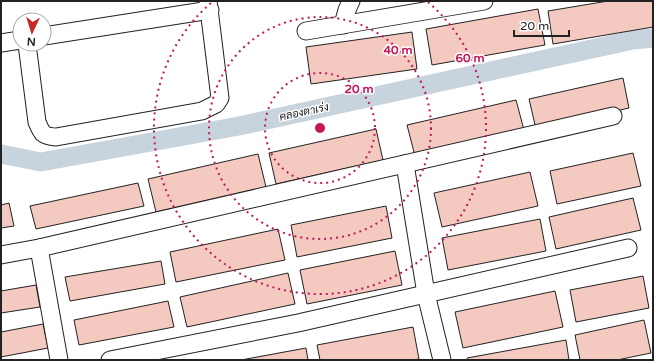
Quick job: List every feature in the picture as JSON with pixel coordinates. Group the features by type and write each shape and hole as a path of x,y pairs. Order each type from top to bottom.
{"street":[{"path":"343,25 351,1"},
{"path":"306,31 484,1"},
{"path":"28,52 37,122 41,132 47,136 56,137 202,111 216,104 220,98 209,5 52,34"},
{"path":"1,43 12,41"},
{"path":"1,255 39,248 613,116"},
{"path":"405,164 426,294 442,360"},
{"path":"39,248 59,360"},
{"path":"110,360 298,323 628,248"}],"building":[{"path":"608,1 653,1 653,27 553,44 548,11"},
{"path":"538,9 545,45 432,65 426,29"},
{"path":"412,32 417,69 311,84 306,47"},
{"path":"623,78 629,108 536,129 529,99"},
{"path":"516,100 524,130 415,156 407,125"},
{"path":"376,129 383,160 276,184 269,153"},
{"path":"633,153 641,186 557,204 550,171"},
{"path":"258,154 266,187 156,212 148,179"},
{"path":"530,172 538,206 442,227 434,193"},
{"path":"138,183 144,206 36,229 30,206"},
{"path":"633,198 641,230 556,249 549,217"},
{"path":"9,203 14,226 1,228 1,205"},
{"path":"386,206 392,238 297,257 291,225"},
{"path":"540,219 546,251 448,270 442,238"},
{"path":"278,229 285,260 176,282 170,252"},
{"path":"395,251 402,285 307,304 300,270"},
{"path":"161,261 165,284 70,301 65,277"},
{"path":"288,273 295,304 187,327 180,297"},
{"path":"643,276 649,308 576,322 570,290"},
{"path":"36,285 40,307 1,313 1,291"},
{"path":"555,291 563,327 463,348 455,312"},
{"path":"168,301 174,327 79,345 74,320"},
{"path":"644,320 651,353 617,360 580,360 575,335"},
{"path":"43,324 48,348 1,357 1,332"},
{"path":"413,327 419,359 320,360 317,345"},
{"path":"566,340 569,360 468,360 467,358"},
{"path":"306,348 308,360 241,360"}],"waterway":[{"name":"คลองตาเร่ง","path":"1,154 41,162 239,126 633,40 653,38"}]}
